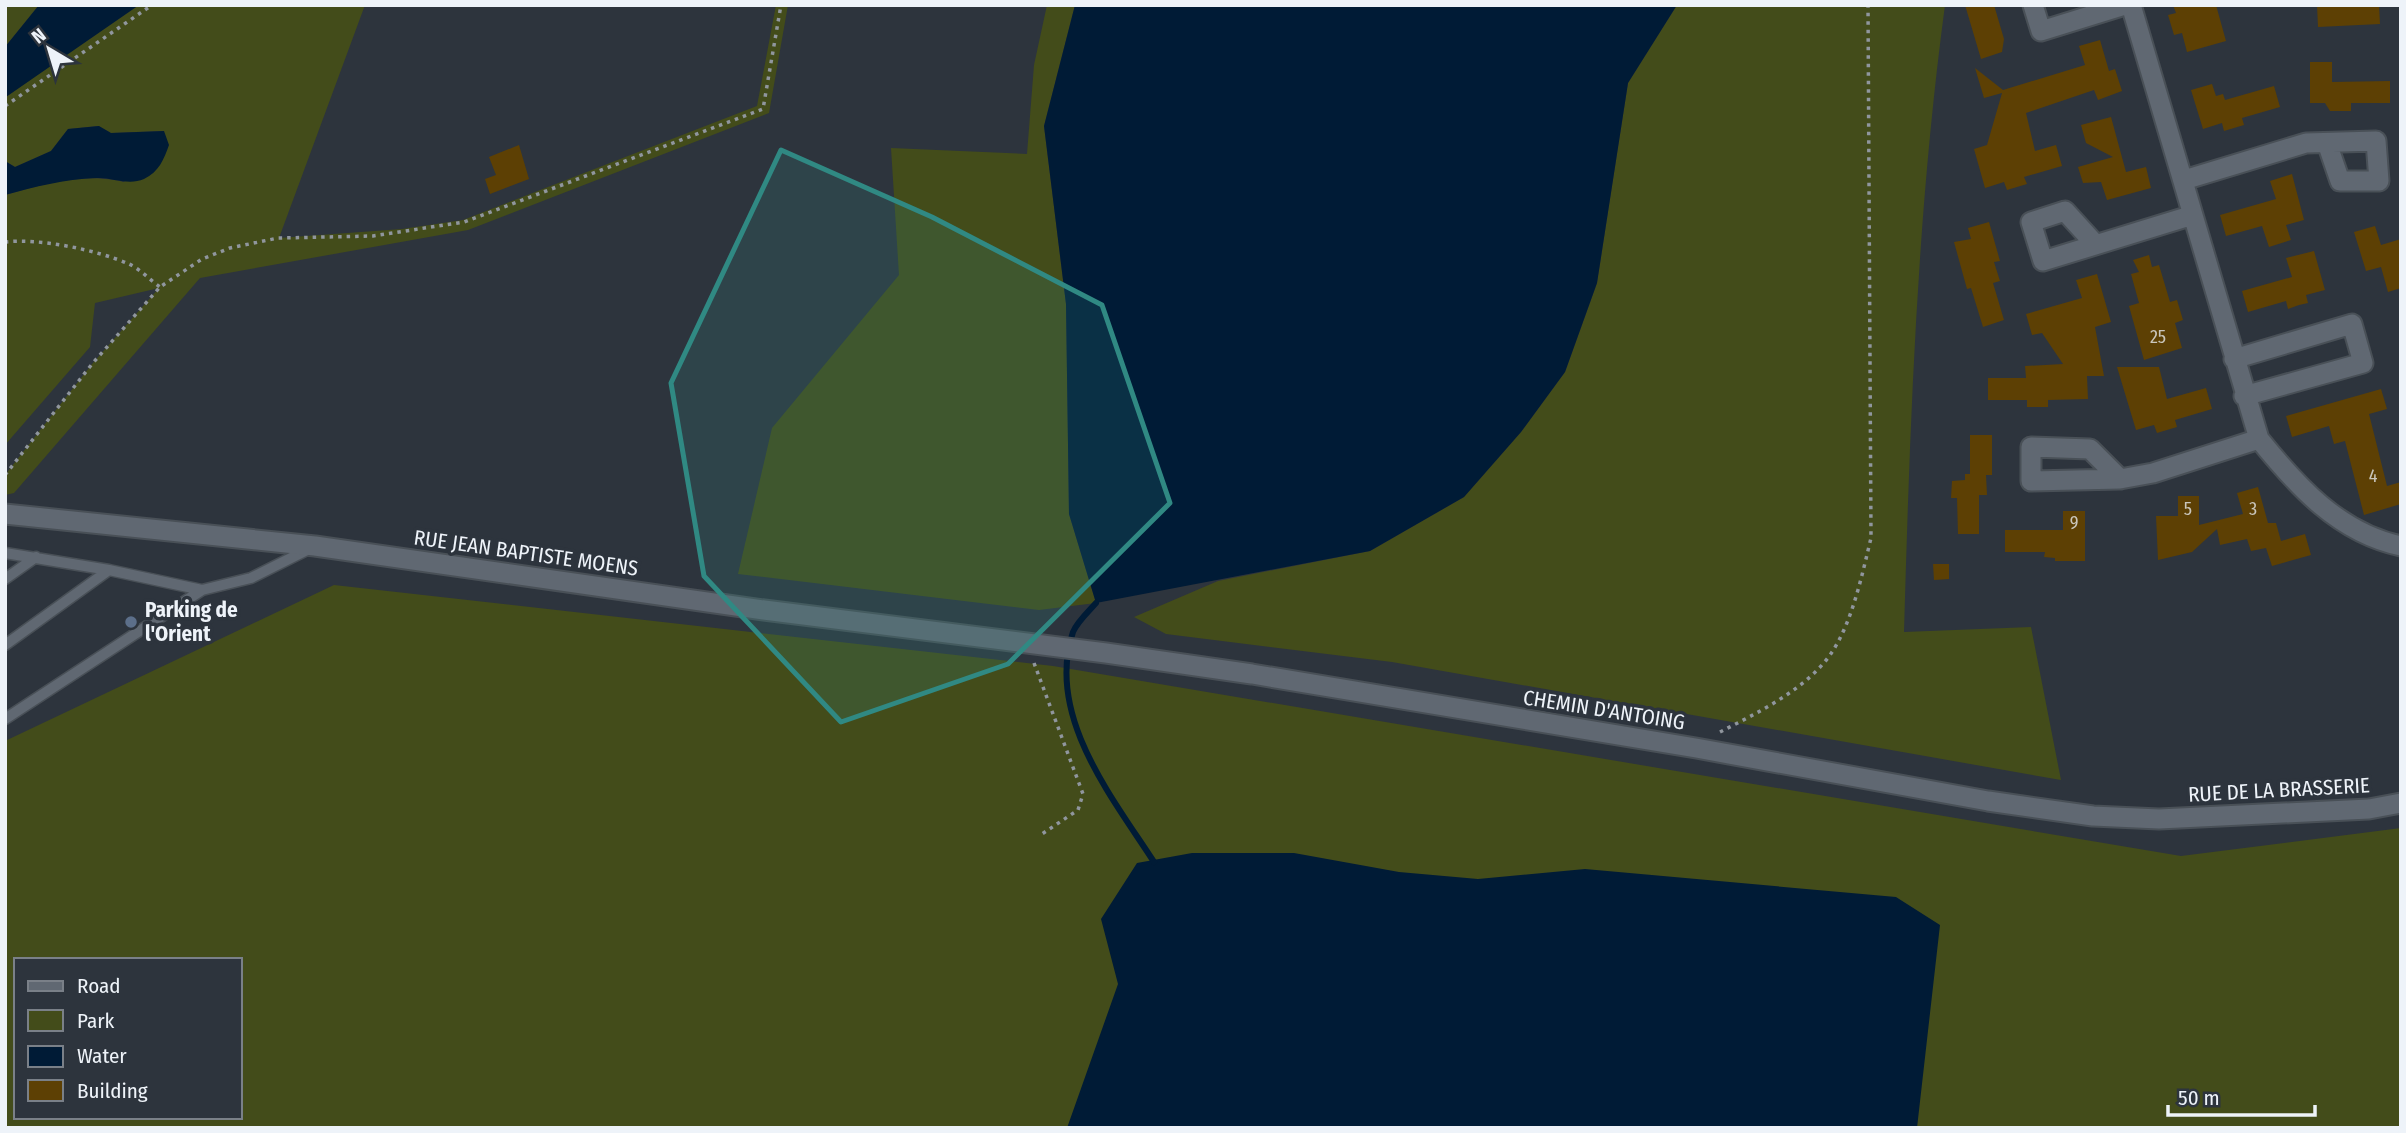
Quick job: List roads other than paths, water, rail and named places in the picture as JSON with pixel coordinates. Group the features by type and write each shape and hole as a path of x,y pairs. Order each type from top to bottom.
{"street":[{"path":"2033,5 2041,32 2124,5"},
{"path":"2131,5 2184,180 2244,396 2259,439 2299,488 2345,524 2401,546"},
{"path":"2184,180 2306,144 2327,143"},
{"path":"2095,244 2193,215"},
{"path":"2234,359 2352,324 2363,363 2244,396"},
{"path":"2120,479 2154,473 2259,439"},
{"name":"RUE JEAN BAPTISTE MOENS","path":"5,514 315,546 1036,649"},
{"name":"CHEMIN D'ANTOING","path":"1036,649 1105,653 1696,748 1988,801 2093,816 2159,819"},
{"name":"RUE DE LA BRASSERIE","path":"2159,819 2369,809 2401,803"}],"lane":[{"path":"5,719 202,590 251,578 315,546"},
{"path":"5,553 109,569 202,590"},
{"path":"5,579 36,557"},
{"path":"5,645 109,569"}],"water":[{"path":"39,5 139,5 6,97 5,47"},
{"path":"1075,5 1677,5 1628,83 1597,283 1565,372 1521,432 1464,497 1370,551 1096,603 1069,514 1066,304 1044,126"},
{"path":"99,126 111,133 164,131 169,145 157,169 138,181 84,179 5,195 5,161 15,167 51,151 68,129"},
{"path":"1192,853 1294,853 1399,872 1478,879 1585,869 1896,897 1940,925 1917,1128 1067,1128 1118,984 1101,919 1137,863"}],"waterway":[{"path":"1096,603 1073,632 1067,663 1068,694 1075,724 1087,754 1154,862"}],"place":[{"name":"Parking de l'Orient","path":"131,622"}]}
